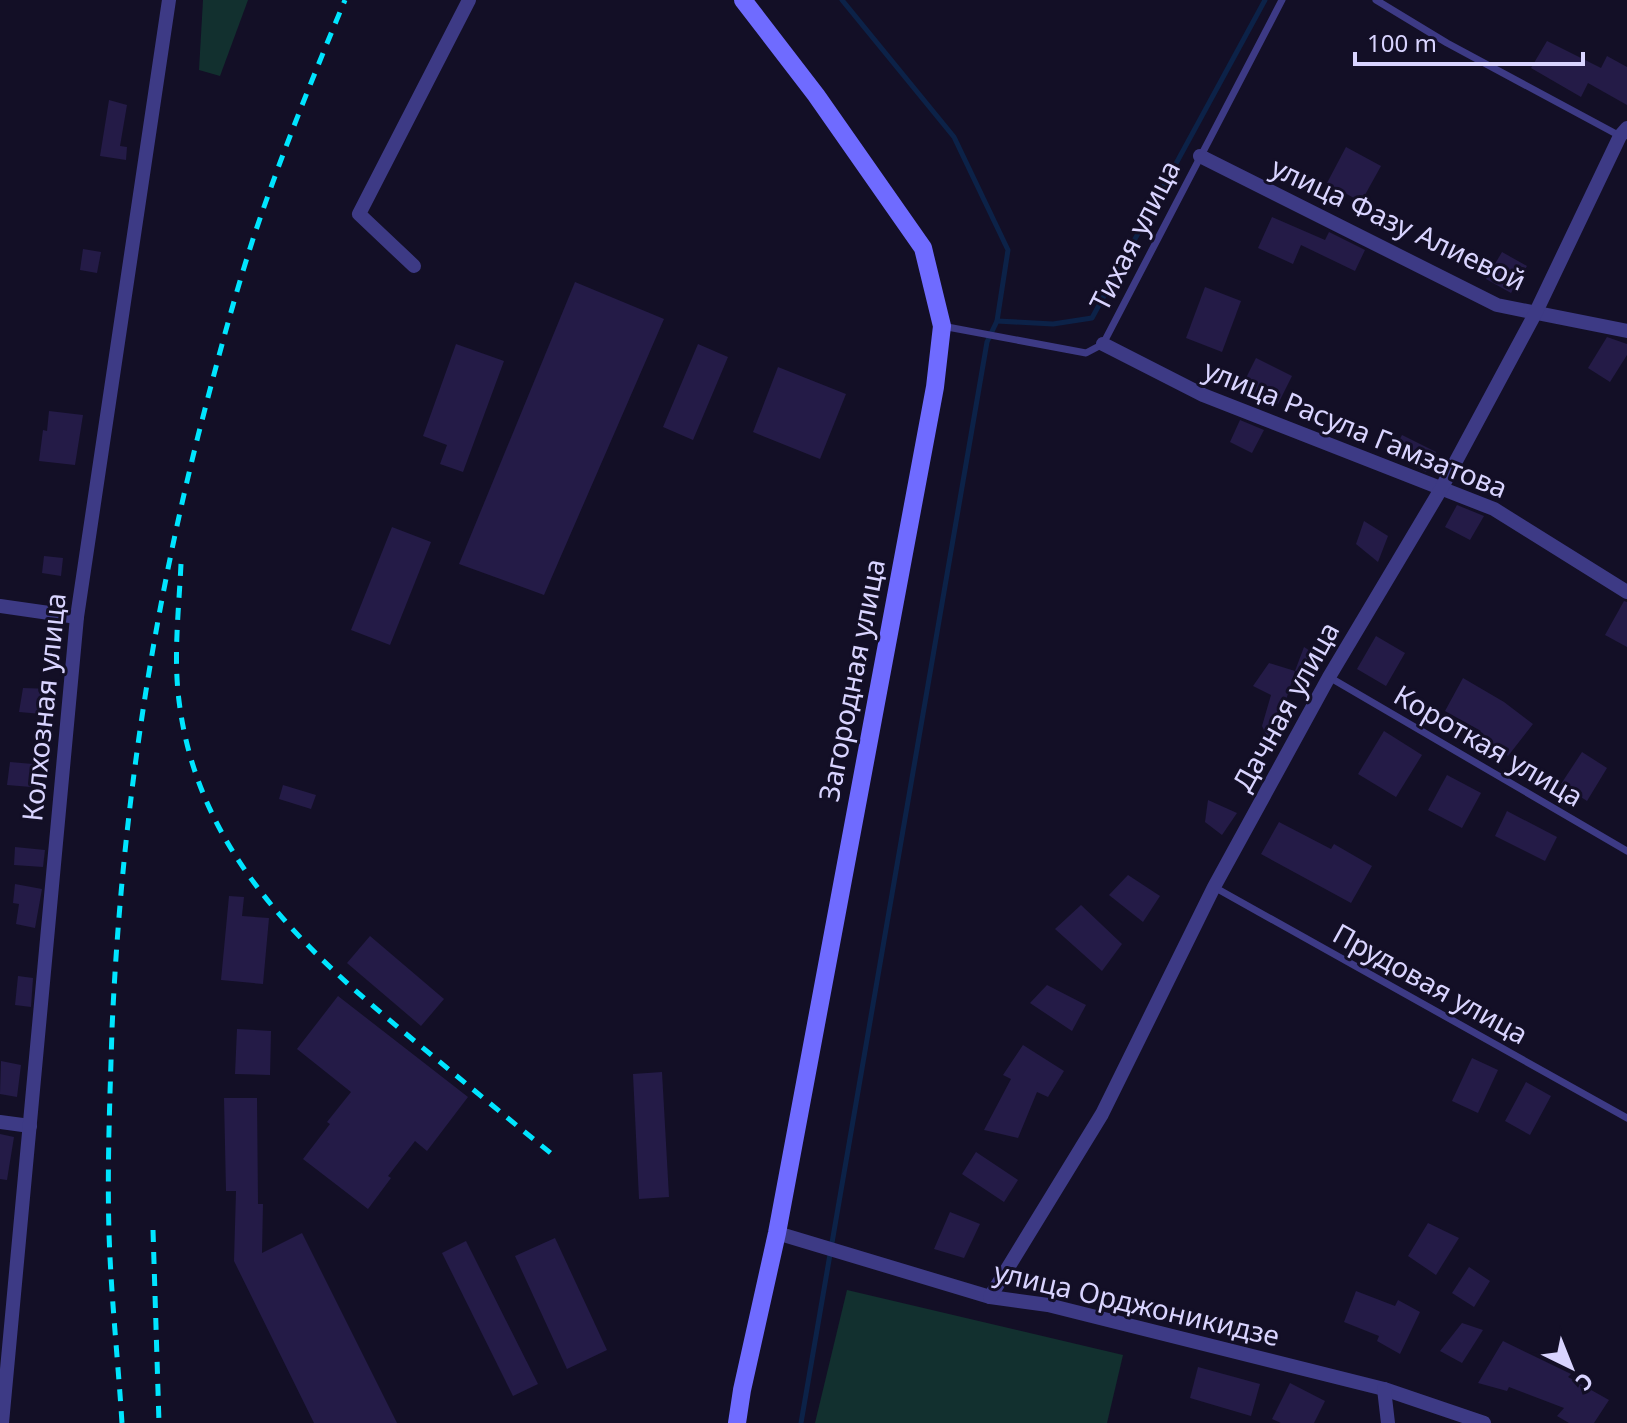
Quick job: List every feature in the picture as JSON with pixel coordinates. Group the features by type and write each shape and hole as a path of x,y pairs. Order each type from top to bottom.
{"main road":[{"name":"Загородная улица","path":"737,1423 777,1233 935,387 942,326 923,248 816,95 743,0"}],"street":[{"name":"Колхозная улица","path":"2,1423 77,617 169,0"},
{"path":"414,266 359,214 469,0"},
{"name":"Дачная улица","path":"990,1297 1102,1114 1214,887 1329,677 1441,489 1535,314 1623,132"},
{"name":"улица Фазу Алиевой","path":"1200,156 1497,305 1627,331"},
{"name":"улица Расула Гамзатова","path":"1103,344 1203,395 1494,509 1627,592"},
{"path":"0,606 77,617"},
{"path":"0,1122 30,1126"},
{"name":"улица Орджоникидзе","path":"777,1233 990,1297 1048,1305 1384,1389 1484,1423"},
{"path":"1384,1389 1388,1423"}],"lane":[{"name":"Тихая улица","path":"942,326 1086,353 1103,344 1282,0"},
{"path":"1376,0 1447,43 1623,132"},
{"name":"Короткая улица","path":"1329,677 1627,851"},
{"name":"Прудовая улица","path":"1214,887 1627,1118"}],"green space":[{"path":"203,0 248,0 220,76 199,70"},
{"path":"847,1290 1123,1355 1107,1423 815,1423"}],"building":[{"path":"1547,41 1601,68 1607,56 1627,67 1627,105 1588,83 1581,97 1531,68"},
{"path":"109,100 127,105 120,146 127,147 126,160 100,156"},
{"path":"1346,147 1381,166 1361,202 1327,183"},
{"path":"1272,217 1325,240 1329,232 1365,250 1355,271 1301,245 1293,264 1258,248"},
{"path":"83,249 101,252 97,273 80,270"},
{"path":"1502,252 1527,266 1511,293 1486,279"},
{"path":"575,282 664,319 544,595 459,564"},
{"path":"1205,287 1241,301 1222,352 1186,338"},
{"path":"1607,337 1627,344 1627,355 1610,382 1588,368"},
{"path":"456,344 504,361 463,472 440,464 447,445 423,436"},
{"path":"698,344 728,357 693,440 663,427"},
{"path":"1256,358 1292,376 1278,404 1242,386"},
{"path":"778,367 846,394 820,459 753,432"},
{"path":"49,411 83,415 75,465 39,461"},
{"path":"1240,420 1264,430 1252,453 1230,442"},
{"path":"1402,435 1436,452 1426,472 1392,454"},
{"path":"1457,505 1484,516 1470,540 1445,527"},
{"path":"1364,521 1388,536 1378,562 1356,544"},
{"path":"392,527 431,542 390,645 351,630"},
{"path":"44,556 63,558 61,576 42,573"},
{"path":"1624,601 1627,602 1627,647 1605,635"},
{"path":"1376,636 1405,653 1386,686 1357,669"},
{"path":"1304,647 1324,660 1314,672 1295,671"},
{"path":"1269,663 1295,671 1282,713 1292,717 1270,742 1262,726 1271,695 1253,686"},
{"path":"1463,678 1504,702 1533,724 1508,756 1479,733 1481,731 1445,711"},
{"path":"23,688 52,689 51,705 43,705 42,714 19,712"},
{"path":"1384,731 1422,755 1396,797 1358,774"},
{"path":"1582,752 1607,768 1587,801 1561,784"},
{"path":"10,762 33,764 31,787 7,785"},
{"path":"1447,775 1481,793 1462,828 1428,810"},
{"path":"283,785 316,795 311,809 279,799"},
{"path":"1208,800 1237,813 1222,835 1205,822"},
{"path":"1507,811 1557,837 1545,861 1495,836"},
{"path":"1279,822 1331,849 1334,844 1372,866 1351,903 1261,854"},
{"path":"15,847 45,850 43,867 14,865"},
{"path":"1128,875 1160,896 1143,922 1109,895"},
{"path":"15,884 42,889 35,928 16,924 19,904 13,903"},
{"path":"229,896 244,897 242,916 269,918 263,984 221,980"},
{"path":"1081,905 1122,944 1102,971 1055,929"},
{"path":"370,936 444,999 421,1026 347,963"},
{"path":"18,976 33,978 31,1007 15,1005"},
{"path":"1047,985 1086,1005 1072,1031 1030,1003"},
{"path":"338,996 468,1097 427,1151 415,1141 368,1209 303,1159 351,1092 297,1049"},
{"path":"237,1029 271,1031 270,1075 235,1074"},
{"path":"1023,1045 1064,1071 1048,1097 1037,1092 1018,1138 984,1130 1011,1079 1003,1075"},
{"path":"1472,1058 1498,1070 1478,1113 1452,1101"},
{"path":"1,1061 21,1065 17,1097 0,1094"},
{"path":"662,1072 669,1197 639,1199 633,1074"},
{"path":"1526,1082 1551,1096 1530,1135 1505,1121"},
{"path":"224,1098 257,1098 258,1204 263,1204 262,1253 302,1233 397,1423 314,1423 234,1261 236,1191 226,1191"},
{"path":"0,1134 14,1137 7,1180 0,1179"},
{"path":"976,1152 1018,1180 1004,1202 962,1174"},
{"path":"950,1212 980,1224 964,1258 934,1249"},
{"path":"1428,1223 1459,1238 1436,1275 1408,1256"},
{"path":"555,1238 607,1350 567,1369 515,1256"},
{"path":"466,1241 538,1384 513,1396 442,1253"},
{"path":"1469,1267 1490,1281 1474,1307 1452,1293"},
{"path":"1356,1291 1395,1306 1398,1300 1420,1312 1400,1354 1377,1341 1379,1336 1344,1322"},
{"path":"1462,1323 1483,1330 1462,1363 1440,1351"},
{"path":"1503,1341 1571,1374 1568,1377 1609,1400 1594,1423 1569,1423 1557,1416 1564,1408 1509,1387 1507,1391 1478,1383"},
{"path":"1198,1367 1260,1384 1251,1416 1190,1398"},
{"path":"1290,1383 1325,1401 1314,1423 1281,1423 1272,1419"}],"waterway":[{"path":"801,1423 987,342 997,321 1008,250 954,137 842,0"},
{"path":"997,321 1053,324 1092,318 1265,0"}],"railway":[{"path":"122,1423 108,1182 116,954 140,730 181,509 231,312 274,179 345,0"},
{"path":"181,564 178,692 188,749 206,800 230,847 260,891 333,970 558,1159"},
{"path":"153,1230 159,1423"}]}
